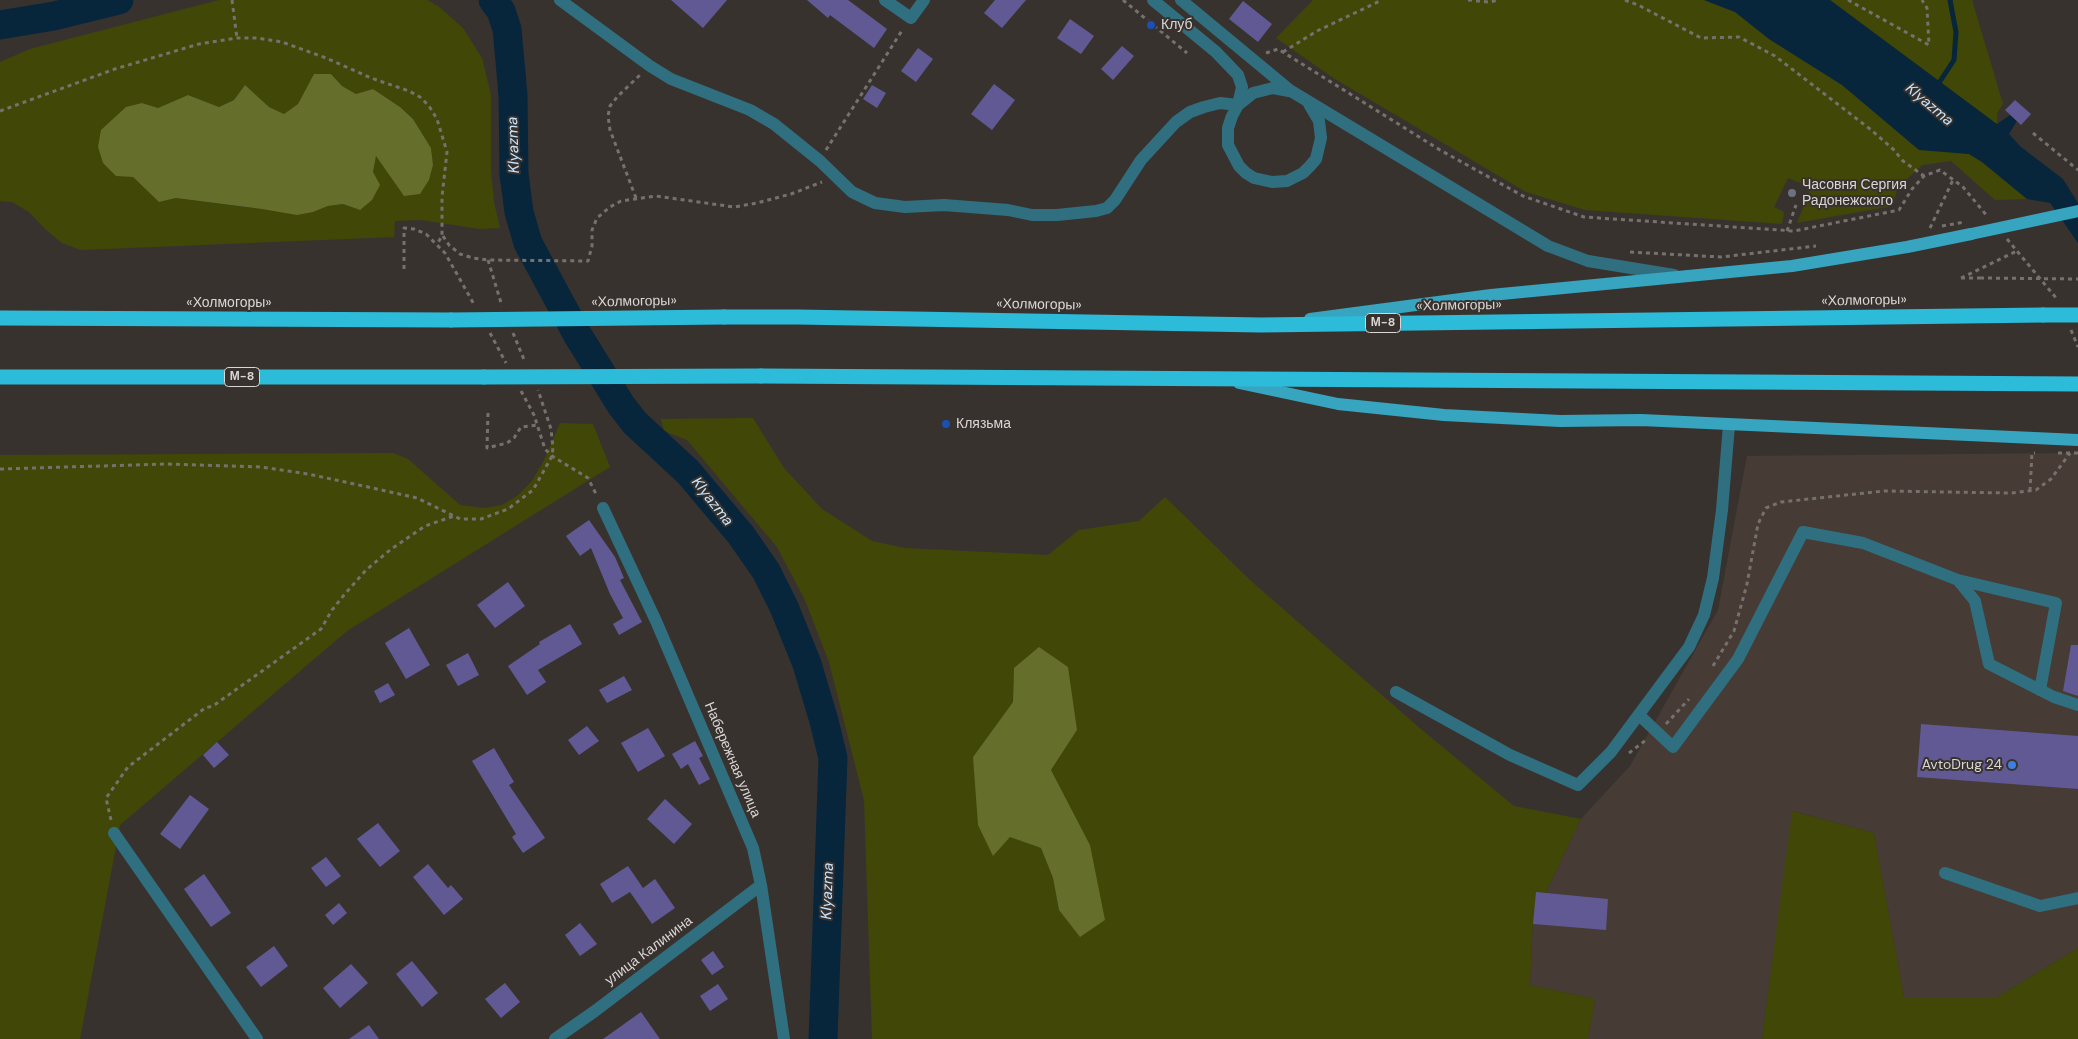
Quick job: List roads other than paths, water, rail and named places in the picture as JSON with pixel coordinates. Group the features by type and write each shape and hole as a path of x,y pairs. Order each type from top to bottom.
{"highway":[{"name":"«Холмогоры»","path":"0,318 451,320 817,317 1261,325 2078,315"},
{"name":"М-8","path":"0,377 761,376 2078,384"}],"main road":[{"path":"1261,325 1491,296 1792,266 1907,247 2078,211"},
{"path":"1221,379 1338,404 1444,415 1560,421 1641,420 2063,439 2076,444"}],"street":[{"path":"560,0 650,66 671,79 750,110 774,124 820,161 852,192 875,203 898,206 944,205 1008,210 1032,215 1096,212 1106,208 1115,200 1141,160 1176,122 1190,112 1220,104 1238,105 1253,93 1263,90 1281,89 1291,91"},
{"path":"885,0 910,18 924,0"},
{"path":"1153,0 1216,52 1238,75 1242,87 1238,105 1228,128 1228,145 1233,156 1246,173 1254,178 1272,182 1287,181 1303,173 1316,158 1321,138 1319,121 1305,99"},
{"path":"1181,0 1291,91 1548,246 1588,261 1678,276"},
{"path":"1396,692 1510,755 1578,785 1611,752 1689,648 1704,616 1713,578 1722,510 1729,425"},
{"name":"Набережная улица","path":"604,508 656,621 753,848 761,885 784,1039"},
{"path":"1639,715 1673,747 1738,659 1803,532 1863,543 1958,580 2056,603 2040,690"},
{"path":"1958,580 1975,601 1989,664 2054,697 2078,705"},
{"path":"114,833 257,1039"},
{"path":"1945,873 2040,906 2078,898"},
{"name":"улица Калинина","path":"555,1039 595,1011 761,885"}],"water":[{"path":"1704,0 1830,0 1997,124 2010,115 2017,121 2009,134 2021,147 2063,179 2078,203 2078,243 2050,203 2027,199 1982,162 1969,154 1919,150 1842,85 1769,39 1735,12"}],"waterway":[{"name":"Klyazma","path":"0,25 54,16 119,0"},
{"name":"Klyazma","path":"493,0 501,11 507,29 513,95 514,174 519,212 528,243 577,334 621,405 635,423 688,472 741,535 766,571 784,607 807,664 833,758 823,1039"},
{"path":"1937,86 1954,60 1956,32 1950,0"}],"place":[{"name":"Клуб","path":"1151,25"},
{"name":"Часовня Сергия Радонежского","path":"1792,193"},
{"name":"Клязьма","path":"946,424"},
{"name":"AvtoDrug 24","path":"2012,765"}]}
